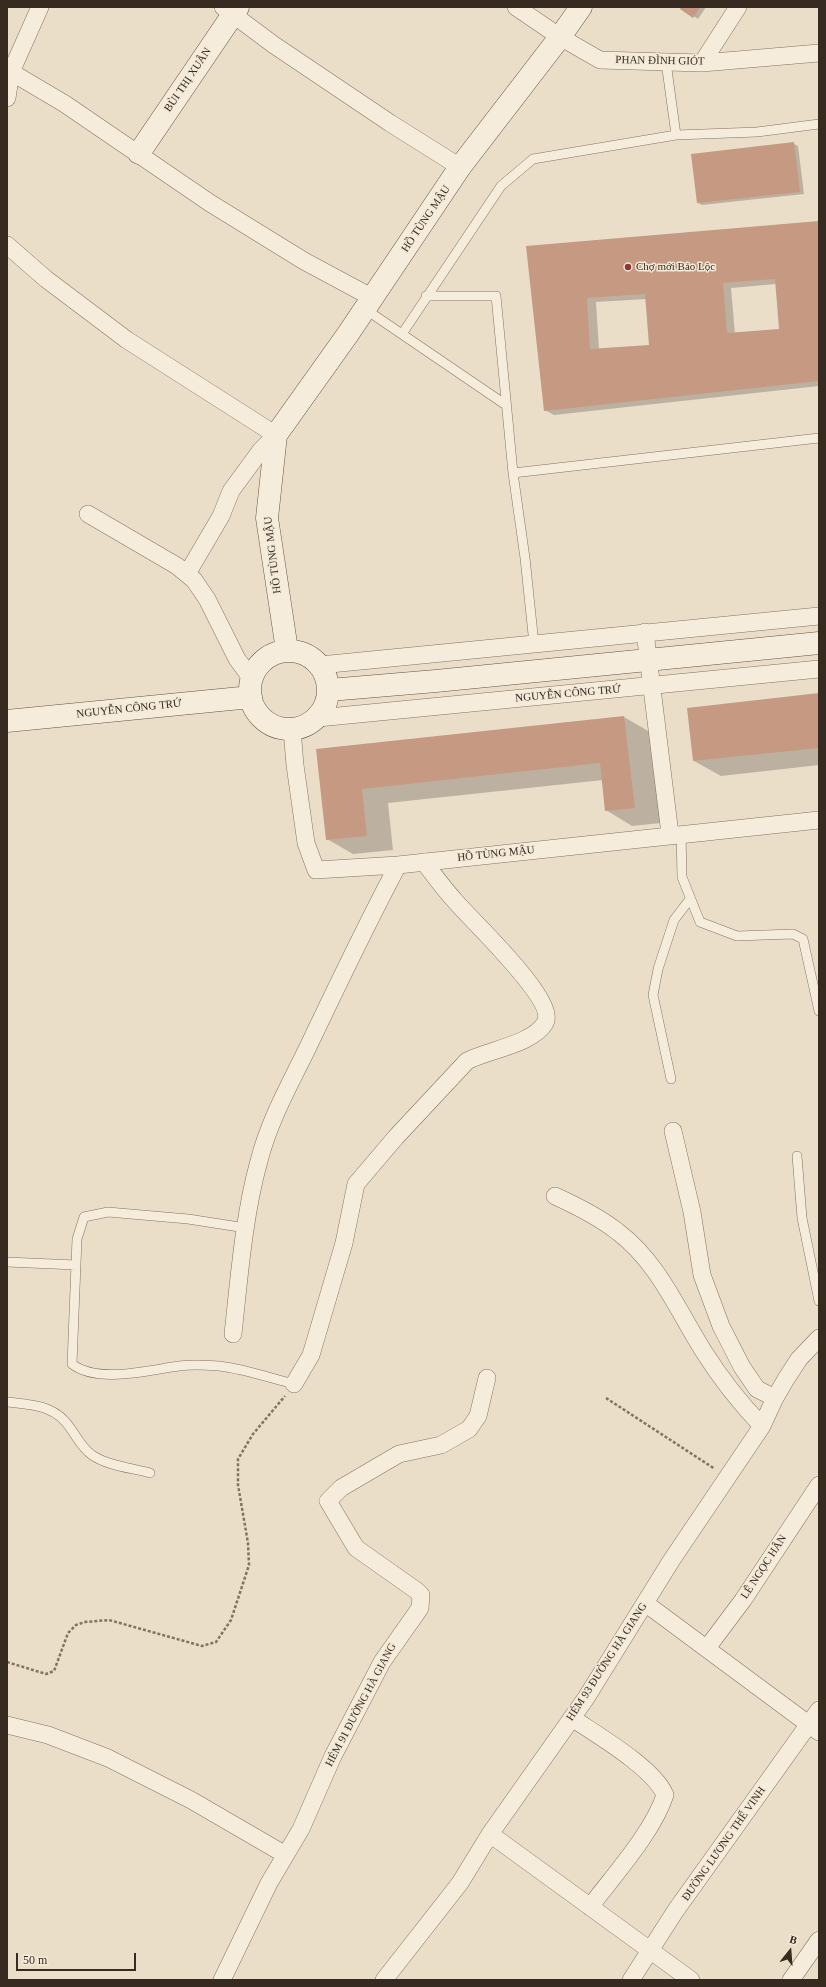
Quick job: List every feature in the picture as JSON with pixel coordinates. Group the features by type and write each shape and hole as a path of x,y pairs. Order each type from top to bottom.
{"street":[{"path":"7,98 11,72 40,7"},
{"name":"PHAN ĐÌNH GIÓT","path":"516,7 560,37 600,60 702,63 819,53"},
{"name":"HỒ TÙNG MẬU","path":"187,574 221,516 231,491 261,450 276,435 369,304 460,167 582,7"},
{"path":"702,63 738,7"},
{"path":"232,9 274,44 390,123 460,167"},
{"name":"BÙI THỊ XUÂN","path":"139,153 232,9"},
{"path":"11,72 65,104 217,207 304,261 369,304"},
{"path":"7,245 46,279 127,340 276,435"},
{"name":"HỒ TÙNG MẬU","path":"276,435 267,518 287,650"},
{"path":"88,514 177,566 194,580 207,599 251,687 256,710 265,721 278,727 292,729 306,725 318,718 327,701 329,690 325,673 320,665 305,654 287,650 269,656 261,662 251,687"},
{"path":"320,665 819,616"},
{"path":"645,632 675,834"},
{"path":"329,690 649,660 819,642"},
{"name":"NGUYỄN CÔNG TRỨ","path":"318,718 819,669"},
{"name":"NGUYỄN CÔNG TRỨ","path":"7,721 251,687"},
{"name":"HỒ TÙNG MẬU","path":"292,729 295,765 306,843 316,870 398,865 675,834 819,820"},
{"path":"294,1384 311,1355 344,1243 356,1184 396,1137 467,1061 479,1055 516,1043 539,1031 546,1022 547,1013 535,991 455,902 424,862"},
{"path":"233,1334 246,1228 259,1160 271,1125 359,942 398,865"},
{"path":"672,1131 692,1212 702,1275 721,1326 742,1367 757,1389 775,1398"},
{"path":"555,1196 588,1212 619,1232 647,1261 673,1298 704,1352 736,1399 762,1426"},
{"name":"HẺM 93 ĐƯỜNG HÀ GIANG","path":"384,1980 460,1883 490,1834 572,1718 645,1603 762,1426 775,1398 799,1359 819,1338"},
{"name":"HẺM 91 ĐƯỜNG HÀ GIANG","path":"222,1980 284,1854 300,1829 333,1756 382,1662 420,1608 420,1595 417,1591 356,1548 328,1501 341,1488 399,1454 441,1445 470,1429 478,1416 487,1378"},
{"name":"LÊ NGỌC HÂN","path":"708,1648 743,1600 819,1486"},
{"path":"645,1603 708,1648 814,1728"},
{"name":"ĐƯỜNG LƯƠNG THẾ VINH","path":"631,1980 676,1910 814,1728 819,1710"},
{"path":"572,1718 626,1755 662,1787 665,1795 662,1805 650,1825 590,1907"},
{"path":"7,1725 48,1735 108,1758 191,1800 284,1854"},
{"path":"490,1834 690,1980"},
{"path":"791,1980 819,1940"}],"lane":[{"path":"666,62 676,135"},
{"path":"402,334 501,186 533,160 676,135 757,132 819,124"},
{"path":"426,296 496,296 513,473 525,558 534,644"},
{"path":"369,304 402,334 506,405"},
{"path":"513,473 819,438"},
{"path":"675,834 682,878 700,922 737,936 793,934 803,939 819,1011"},
{"path":"671,1079 654,996 658,969 674,920 690,898"},
{"path":"798,1156 802,1218 819,1301"},
{"path":"246,1228 188,1219 108,1212 84,1217 78,1239 72,1364 80,1371 102,1374 143,1372 182,1365 219,1366 294,1384"},
{"path":"7,1262 76,1265"},
{"path":"7,1402 34,1406 57,1412 67,1422 81,1445 93,1455 111,1463 150,1473"}],"path":[{"path":"7,1662 46,1674 54,1671 68,1632 76,1625 85,1622 109,1620 202,1646 216,1642 231,1620 249,1565 248,1543 238,1485 238,1459 253,1434 294,1384"},
{"path":"606,1398 728,1476"}],"building":[{"path":"681,7 700,7 693,18 680,9"},
{"path":"794,142 800,192 697,203 691,154"},
{"path":"819,221 819,381 544,411 526,246","holes":["775,279 779,329 727,333 723,283","645,294 649,345 590,349 587,298"]},
{"path":"819,693 819,748 693,761 687,708"},
{"path":"624,716 635,808 605,811 600,763 362,789 367,836 326,840 316,749"}],"place":[{"name":"Chợ mới Bảo Lộc","path":"628,267"}]}
